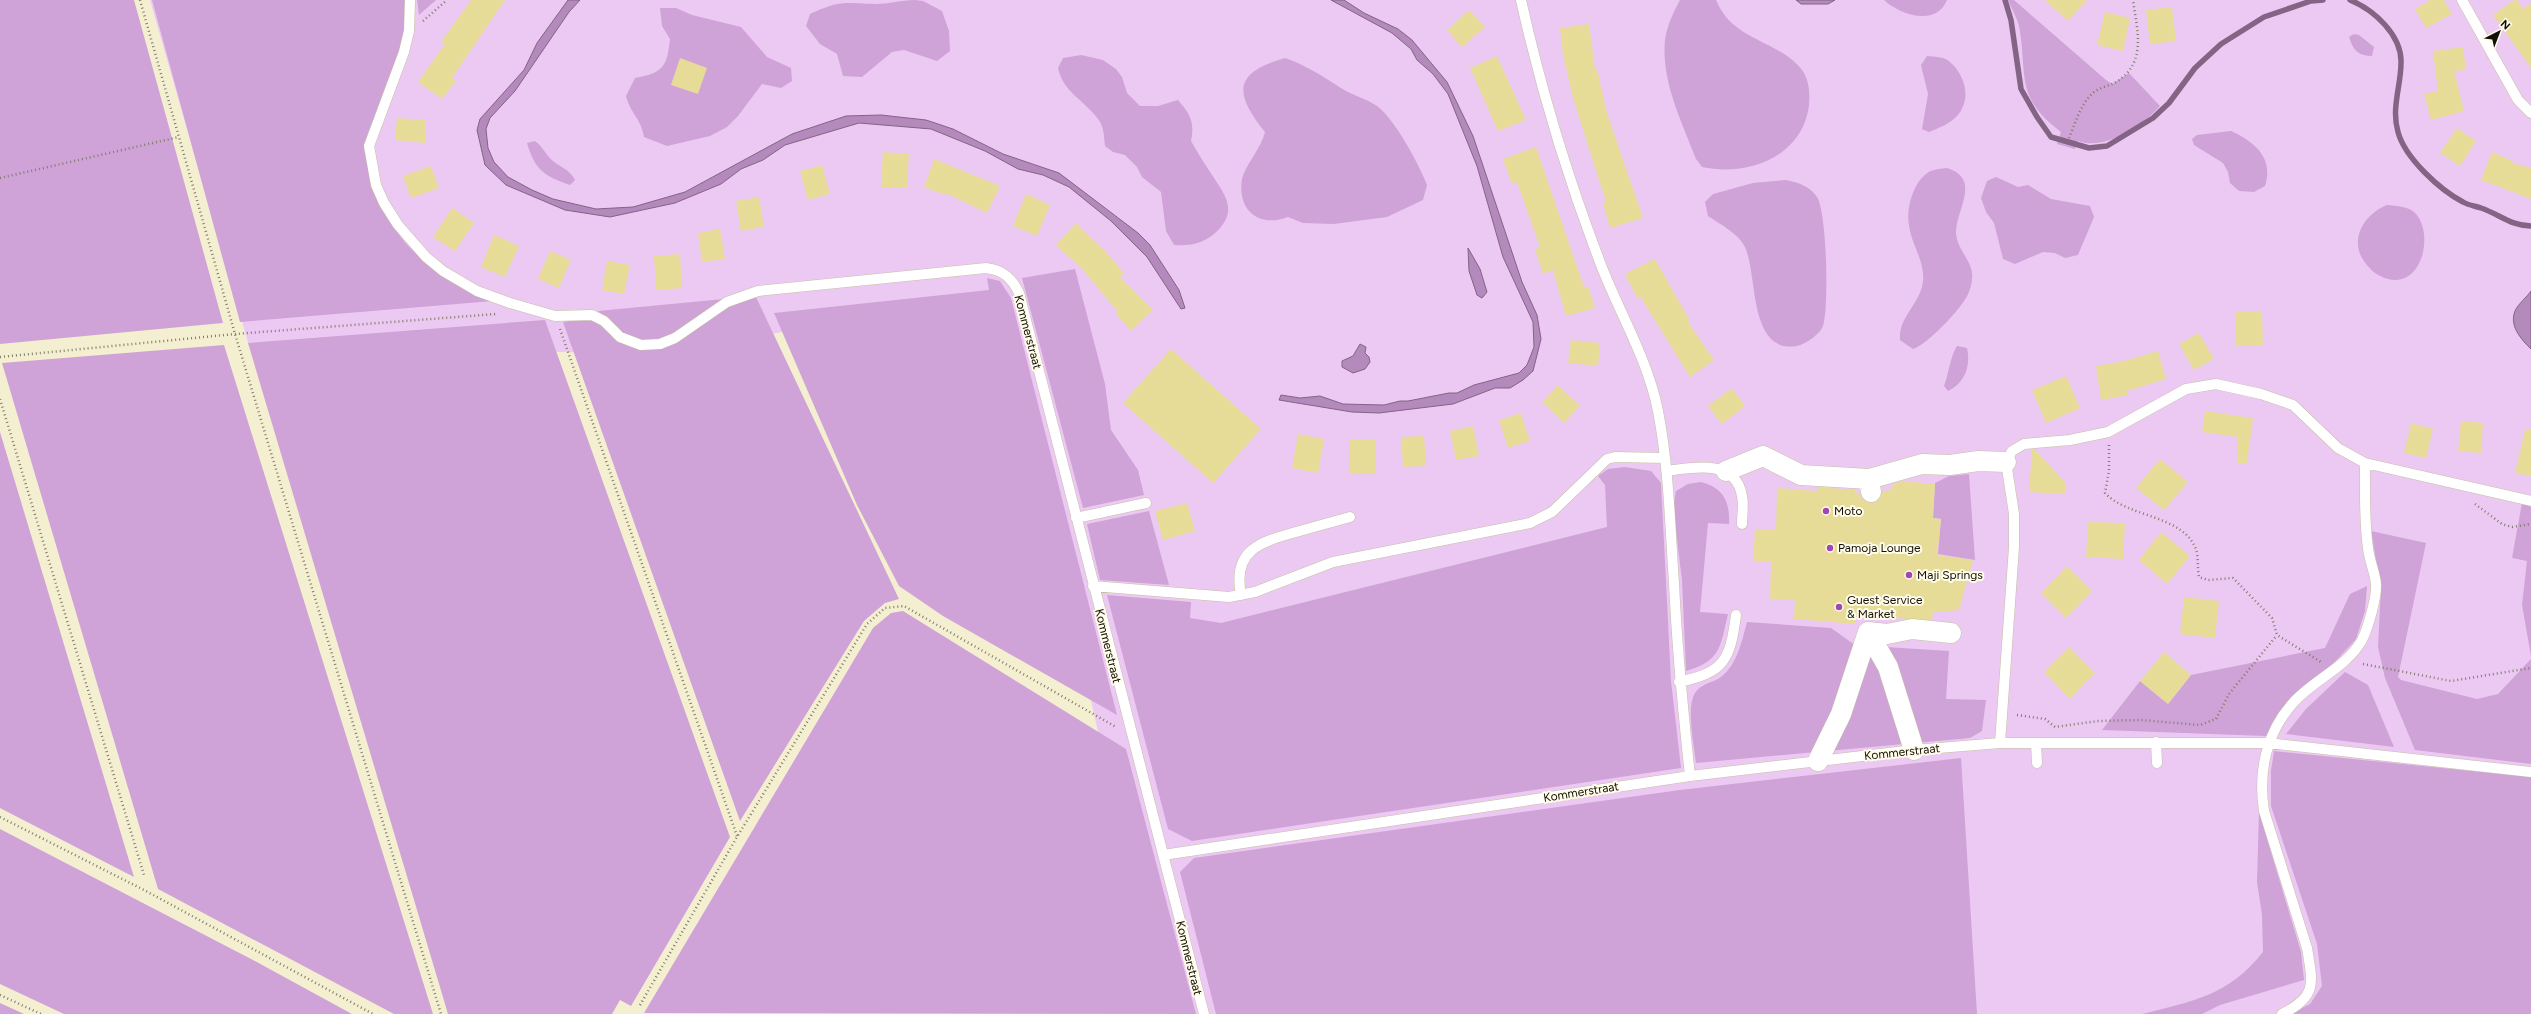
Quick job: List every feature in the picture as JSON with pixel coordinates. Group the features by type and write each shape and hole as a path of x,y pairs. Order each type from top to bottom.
{"street":[{"path":"1726,471 1763,456 1801,475 1870,485 1922,464 1950,465 1978,461 2006,462"},
{"path":"1868,632 1887,634 1912,629 1951,633"},
{"path":"1868,632 1888,666 1914,750"},
{"path":"1818,761 1841,714 1868,632"}],"lane":[{"name":"Kommerstraat","path":"410,0 409,31 404,52 369,146 376,185 384,202 413,244 443,271 477,290 510,303 555,316 592,315 604,321 620,338 641,345 660,344 675,338 727,302 746,293 986,268 996,269 1012,279 1019,293 1131,736 1204,1014"},
{"path":"1521,0 1543,88 1585,222 1649,380 1658,410 1667,471 1679,682 1690,776"},
{"path":"2462,0 2518,100 2531,113"},
{"path":"2000,743 2014,547 2014,514 2006,462 2012,451 2024,444 2070,440 2108,432 2186,389 2216,384 2261,394 2293,405 2338,448 2365,463 2531,501"},
{"path":"1093,586 1215,597 1241,595 1255,592 1333,562 1530,523 1552,512 1607,459 1615,457 1665,458"},
{"path":"2282,1014 2307,998 2311,985 2311,968 2307,948 2264,811 2261,791 2262,769 2268,743 2293,703 2334,671 2362,640 2371,614 2376,585 2368,549 2364,501 2365,463"},
{"path":"1667,471 1702,466 1726,471 1739,484 1743,497 1742,524"},
{"path":"1076,518 1146,503"},
{"path":"1241,595 1237,578 1242,561 1249,552 1264,540 1350,518"},
{"path":"1679,682 1703,677 1723,664 1732,642 1736,615"},
{"path":"2156,742 2157,763"},
{"name":"Kommerstraat","path":"1163,855 1690,776 1914,750 2000,743 2268,743 2531,772"},
{"path":"2036,743 2037,763"}],"path":[{"path":"140,0 235,334 441,1014"},
{"path":"409,31 447,0"},
{"path":"2069,138 2084,106 2092,93 2117,82 2128,72 2138,56 2133,0"},
{"path":"0,178 179,137"},
{"path":"0,358 235,334 504,313"},
{"path":"555,316 737,837"},
{"path":"0,399 144,875"},
{"path":"2108,432 2109,471 2105,493 2114,502 2165,522 2189,536 2196,548 2199,577 2208,580 2233,578 2272,618 2277,635 2334,671 2366,664 2411,675 2451,681 2531,668"},
{"path":"2463,486 2464,494 2469,500 2502,524 2512,527 2531,524"},
{"path":"640,1005 737,837 867,624 885,608 904,606 1131,736"},
{"path":"2003,713 2045,719 2055,727 2098,721 2127,720 2200,726 2216,719 2229,694 2277,635"},
{"path":"0,817 144,890 373,1014"},
{"path":"0,995 41,1014"}],"shaded area":[{"path":"0,0 134,0 223,323 0,344"},
{"path":"150,0 2531,0 2531,1014 1168,1014 1144,941 1001,291 665,354 249,346"},
{"path":"152,0 406,0 405,30 400,51 365,146 385,207 402,239 413,251 438,270 493,301 240,322"},
{"path":"417,0 436,0 419,15"},
{"path":"568,0 580,0 569,12 515,91 490,118 486,129 488,148 494,162 508,177 532,190 553,199 596,209 633,207 685,192 792,134 846,116 881,115 926,120 953,129 1003,154 1059,173 1138,233 1150,245 1179,290 1185,308 1181,309 1147,257 1111,221 1069,187 1043,175 1018,169 985,151 931,129 859,123 785,145 763,160 741,169 721,184 675,203 610,217 565,210 506,185 485,165 477,130 480,119 524,70 537,43"},
{"path":"915,0 923,1 942,11 949,31 950,51 937,61 904,50 892,52 862,77 843,76 837,54 820,44 806,26 810,14 836,4 880,4"},
{"path":"1331,0 1344,0 1364,13 1398,29 1412,40 1447,82 1473,136 1522,282 1537,315 1541,339 1533,371 1523,380 1510,388 1495,388 1453,404 1379,413 1352,412 1279,400 1281,395 1300,398 1320,396 1343,404 1384,405 1400,401 1457,393 1474,385 1519,373 1527,365 1534,347 1533,322 1503,257 1477,166 1448,94 1433,74 1417,60 1411,49 1392,33"},
{"path":"1680,0 1716,0 1724,14 1733,24 1744,32 1781,52 1802,70 1808,82 1809,96 1809,105 1805,123 1796,138 1784,150 1770,159 1737,169 1719,169 1702,167 1696,159 1679,116 1669,86 1666,71 1665,40 1667,30"},
{"path":"1796,0 1835,0 1828,4 1801,4"},
{"path":"1884,0 1947,0 1942,8 1935,14 1917,16 1899,10"},
{"path":"2008,0 2014,0 2106,80 2112,84 2129,73 2160,106 2133,128 2111,140 2100,143 2078,141 2075,149 2057,144 2061,132 2036,108 2029,96 2024,72 2019,26"},
{"path":"660,8 676,8 692,15 741,27 767,57 791,68 792,81 781,88 762,84 738,116 727,127 710,136 667,146 644,137 641,125 630,108 626,96 635,78 658,71 665,62 670,39 662,26"},
{"path":"2354,34 2359,35 2374,47 2372,56 2363,55 2354,49 2349,37"},
{"path":"1081,55 1103,60 1116,69 1122,77 1127,93 1140,106 1158,106 1178,100 1186,110 1192,123 1191,141 1221,188 1227,203 1228,210 1226,218 1222,226 1214,234 1195,244 1174,245 1166,231 1161,192 1142,177 1137,167 1125,155 1113,152 1105,146 1100,122 1064,83 1058,68 1063,58"},
{"path":"1927,56 1939,57 1948,60 1960,74 1965,89 1964,104 1956,117 1947,124 1929,132 1922,129 1928,94 1921,65"},
{"path":"1285,58 1307,67 1345,90 1372,103 1384,112 1405,142 1427,185 1423,200 1387,217 1334,224 1303,223 1288,217 1277,220 1268,220 1259,218 1252,214 1243,200 1241,190 1242,179 1246,168 1260,145 1265,132 1247,106 1244,95 1244,86 1248,77 1256,70"},
{"path":"2231,131 2248,140 2255,146 2265,159 2267,176 2265,186 2254,192 2239,191 2230,183 2228,172 2223,163 2194,145 2192,139 2197,135"},
{"path":"535,141 553,161 573,176 575,180 570,185 547,175 537,166 533,160 527,143"},
{"path":"1947,168 1957,173 1963,179 1965,187 1965,196 1956,233 1959,244 1971,268 1972,284 1959,308 1952,316 1927,341 1913,349 1900,340 1902,324 1918,296 1923,281 1922,266 1910,232 1908,219 1910,204 1914,190 1921,178 1931,171"},
{"path":"1996,177 2018,187 2028,185 2051,199 2090,206 2094,217 2078,255 2065,258 2055,253 2043,252 2015,264 2003,259 1994,223 1986,212 1981,198 1987,181"},
{"path":"1785,180 1803,185 1811,190 1817,197 1823,221 1825,240 1826,300 1823,326 1812,338 1797,346 1781,345 1770,338 1762,326 1745,247 1734,233 1708,216 1705,202 1713,194 1753,183"},
{"path":"2387,205 2403,207 2413,211 2421,223 2424,234 2422,257 2417,268 2400,280 2384,278 2376,274 2364,262 2359,250 2359,234 2362,227 2373,214"},
{"path":"1468,248 1480,269 1487,292 1482,298 1477,295 1469,271"},
{"path":"1075,269 1105,384 1111,430 1138,470 1144,495 1083,508 1022,278"},
{"path":"987,278 1000,281 1011,298 1117,715 943,616 899,586 857,505 774,313 989,290"},
{"path":"2531,291 2531,349 2517,332 2514,317 2516,308"},
{"path":"756,297 899,599 885,603 864,621 740,821 563,322 587,319 596,322 631,347 652,350 675,343 727,307"},
{"path":"724,299 689,325 663,338 650,341 637,340 623,334 598,311"},
{"path":"545,320 730,837 631,1006 620,1000 612,1014 448,1014 248,343"},
{"path":"1360,344 1366,347 1365,353 1369,357 1370,362 1365,369 1353,373 1342,367 1342,361 1353,356"},
{"path":"224,345 433,1014 394,1014 158,889 2,363"},
{"path":"1957,346 1967,348 1967,367 1963,379 1954,388 1948,391 1944,386"},
{"path":"0,432 134,877 0,808"},
{"path":"1625,467 1651,471 1661,483 1671,681 1681,768 1192,841 1168,829 1107,595 1191,602 1190,618 1221,623 1607,527 1605,485 1598,476 1608,469"},
{"path":"1969,474 1975,560 1938,554 1941,519 1933,518 1935,483 1949,476"},
{"path":"1701,482 1715,488 1724,497 1727,503 1729,524 1708,523 1700,612 1728,614 1720,644 1713,657 1706,663 1686,671 1682,580 1673,507 1676,491 1688,484"},
{"path":"2522,503 2531,506 2531,656 2522,605 2527,561 2512,558"},
{"path":"1149,511 1169,585 1100,580 1087,524"},
{"path":"2371,531 2426,543 2398,677 2401,680 2477,699 2498,694 2531,659 2531,764 2415,750 2385,678 2378,647 2381,588"},
{"path":"2367,586 2365,611 2356,639 2333,664 2290,698 2266,736 2102,730 2140,681 2168,704 2191,675 2325,648 2350,594"},
{"path":"903,611 1126,749 1196,1014 644,1013 873,628 891,613"},
{"path":"1747,622 1831,628 1855,645 1949,651 1946,699 1986,700 1982,731 1970,738 1696,763 1691,727 1692,700 1700,687 1718,679 1727,672 1738,652"},
{"path":"2345,672 2368,685 2394,747 2286,734 2306,709"},
{"path":"2274,751 2531,777 2531,1014 2291,1014 2310,1004 2322,986 2317,944 2271,806 2271,771"},
{"path":"1961,758 1977,1014 1216,1014 1180,872 1194,858 1680,790"},
{"path":"2259,812 2301,952 2304,980 2220,1005 2202,1014 2142,1014 2178,1005 2208,995 2223,988 2250,967 2263,952 2262,915 2257,882"},
{"path":"0,829 253,960 352,1014 64,1014 0,984"},
{"path":"0,1003 24,1014 0,1014"}],"building":[{"path":"471,0 505,0 452,78 456,81 442,99 418,82 445,44 441,42"},
{"path":"2045,0 2087,0 2068,21"},
{"path":"2430,0 2444,0 2452,14 2426,28 2415,9"},
{"path":"2514,0 2517,0 2523,9 2531,3 2531,68 2493,15"},
{"path":"2172,7 2176,41 2150,44 2146,10"},
{"path":"1469,10 1485,27 1462,47 1447,30"},
{"path":"2105,12 2130,18 2123,51 2097,45"},
{"path":"1589,24 1595,69 1597,69 1607,113 1643,218 1610,228 1603,203 1606,202 1573,98 1563,55 1560,28"},
{"path":"2463,47 2466,70 2454,71 2464,111 2431,120 2424,94 2438,91 2433,51"},
{"path":"1497,56 1526,120 1498,131 1470,68"},
{"path":"680,58 707,68 698,94 671,85"},
{"path":"397,118 426,120 425,143 395,140"},
{"path":"2457,128 2476,141 2460,166 2440,153"},
{"path":"1536,147 1584,287 1588,286 1595,308 1566,316 1553,270 1543,274 1535,249 1540,247 1517,182 1512,184 1503,159"},
{"path":"883,152 909,154 907,188 881,187"},
{"path":"2492,152 2513,161 2512,163 2531,168 2531,199 2481,180"},
{"path":"934,159 1000,186 987,213 946,193 945,195 924,187"},
{"path":"822,165 830,194 808,200 800,171"},
{"path":"431,166 439,188 411,198 403,176"},
{"path":"1026,194 1050,205 1037,236 1013,226"},
{"path":"759,197 764,227 741,231 736,201"},
{"path":"452,208 474,223 455,251 433,237"},
{"path":"1076,223 1106,252 1124,273 1120,277 1153,310 1131,331 1116,314 1118,312 1082,269 1056,245"},
{"path":"720,229 725,259 702,262 698,233"},
{"path":"494,235 519,246 505,277 481,267"},
{"path":"550,251 571,260 559,288 538,279"},
{"path":"680,254 682,288 656,290 654,256"},
{"path":"1655,259 1690,321 1688,322 1714,360 1690,377 1640,296 1637,298 1625,274"},
{"path":"607,261 630,265 624,294 602,290"},
{"path":"2262,311 2263,346 2236,346 2236,312"},
{"path":"2199,333 2214,359 2194,370 2179,344"},
{"path":"1571,340 1600,343 1598,366 1568,363"},
{"path":"1171,349 1261,429 1213,483 1123,403"},
{"path":"2158,351 2166,379 2127,391 2128,395 2101,400 2096,366 2124,361"},
{"path":"2066,376 2080,408 2046,423 2032,390"},
{"path":"1558,385 1580,406 1564,423 1542,402"},
{"path":"1732,388 1745,406 1722,424 1708,406"},
{"path":"2205,411 2253,418 2247,463 2238,463 2238,437 2202,432"},
{"path":"1521,413 1530,441 1508,448 1499,420"},
{"path":"2461,421 2483,423 2481,453 2458,451"},
{"path":"2411,423 2433,429 2426,458 2404,453"},
{"path":"1473,426 1479,456 1456,460 1450,431"},
{"path":"2525,430 2531,430 2531,476 2515,473"},
{"path":"1298,434 1324,439 1318,473 1292,468"},
{"path":"1424,436 1426,466 1403,467 1401,437"},
{"path":"1376,439 1376,474 1350,474 1349,440"},
{"path":"2032,450 2035,450 2066,483 2065,494 2029,492"},
{"path":"2160,459 2188,482 2164,510 2136,488"},
{"path":"1903,481 1935,484 1933,518 1941,519 1937,555 1973,560 1959,610 1933,612 1932,620 1855,616 1855,624 1794,619 1795,600 1770,599 1771,562 1753,561 1755,529 1776,530 1777,488 1817,491 1817,487 1855,490 1856,493 1859,493 1862,499 1872,503 1878,501 1882,491 1891,490 1893,484"},
{"path":"1187,503 1195,531 1163,540 1155,511"},
{"path":"2088,522 2125,523 2123,559 2086,557"},
{"path":"2161,532 2190,556 2167,584 2139,560"},
{"path":"2067,566 2092,591 2066,618 2041,593"},
{"path":"2184,597 2219,601 2215,638 2180,634"},
{"path":"2069,647 2095,673 2070,699 2044,672"},
{"path":"2164,652 2191,675 2168,704 2140,681"}],"waterway":[{"path":"2005,0 2011,20 2021,89 2037,117 2051,137 2089,148 2107,146 2153,118 2169,103 2195,68 2221,44 2264,17 2311,1 2323,0"},
{"path":"2350,0 2359,4 2377,17 2392,33 2397,43 2400,53 2401,72 2396,106 2396,123 2402,142 2424,172 2444,190 2463,202 2487,210 2511,222 2531,226"}],"place":[{"name":"Moto","path":"1826,511"},
{"name":"Pamoja Lounge","path":"1830,548"},
{"name":"Maji Springs","path":"1909,575"},
{"name":"Guest Service & Market","path":"1839,607"}]}
